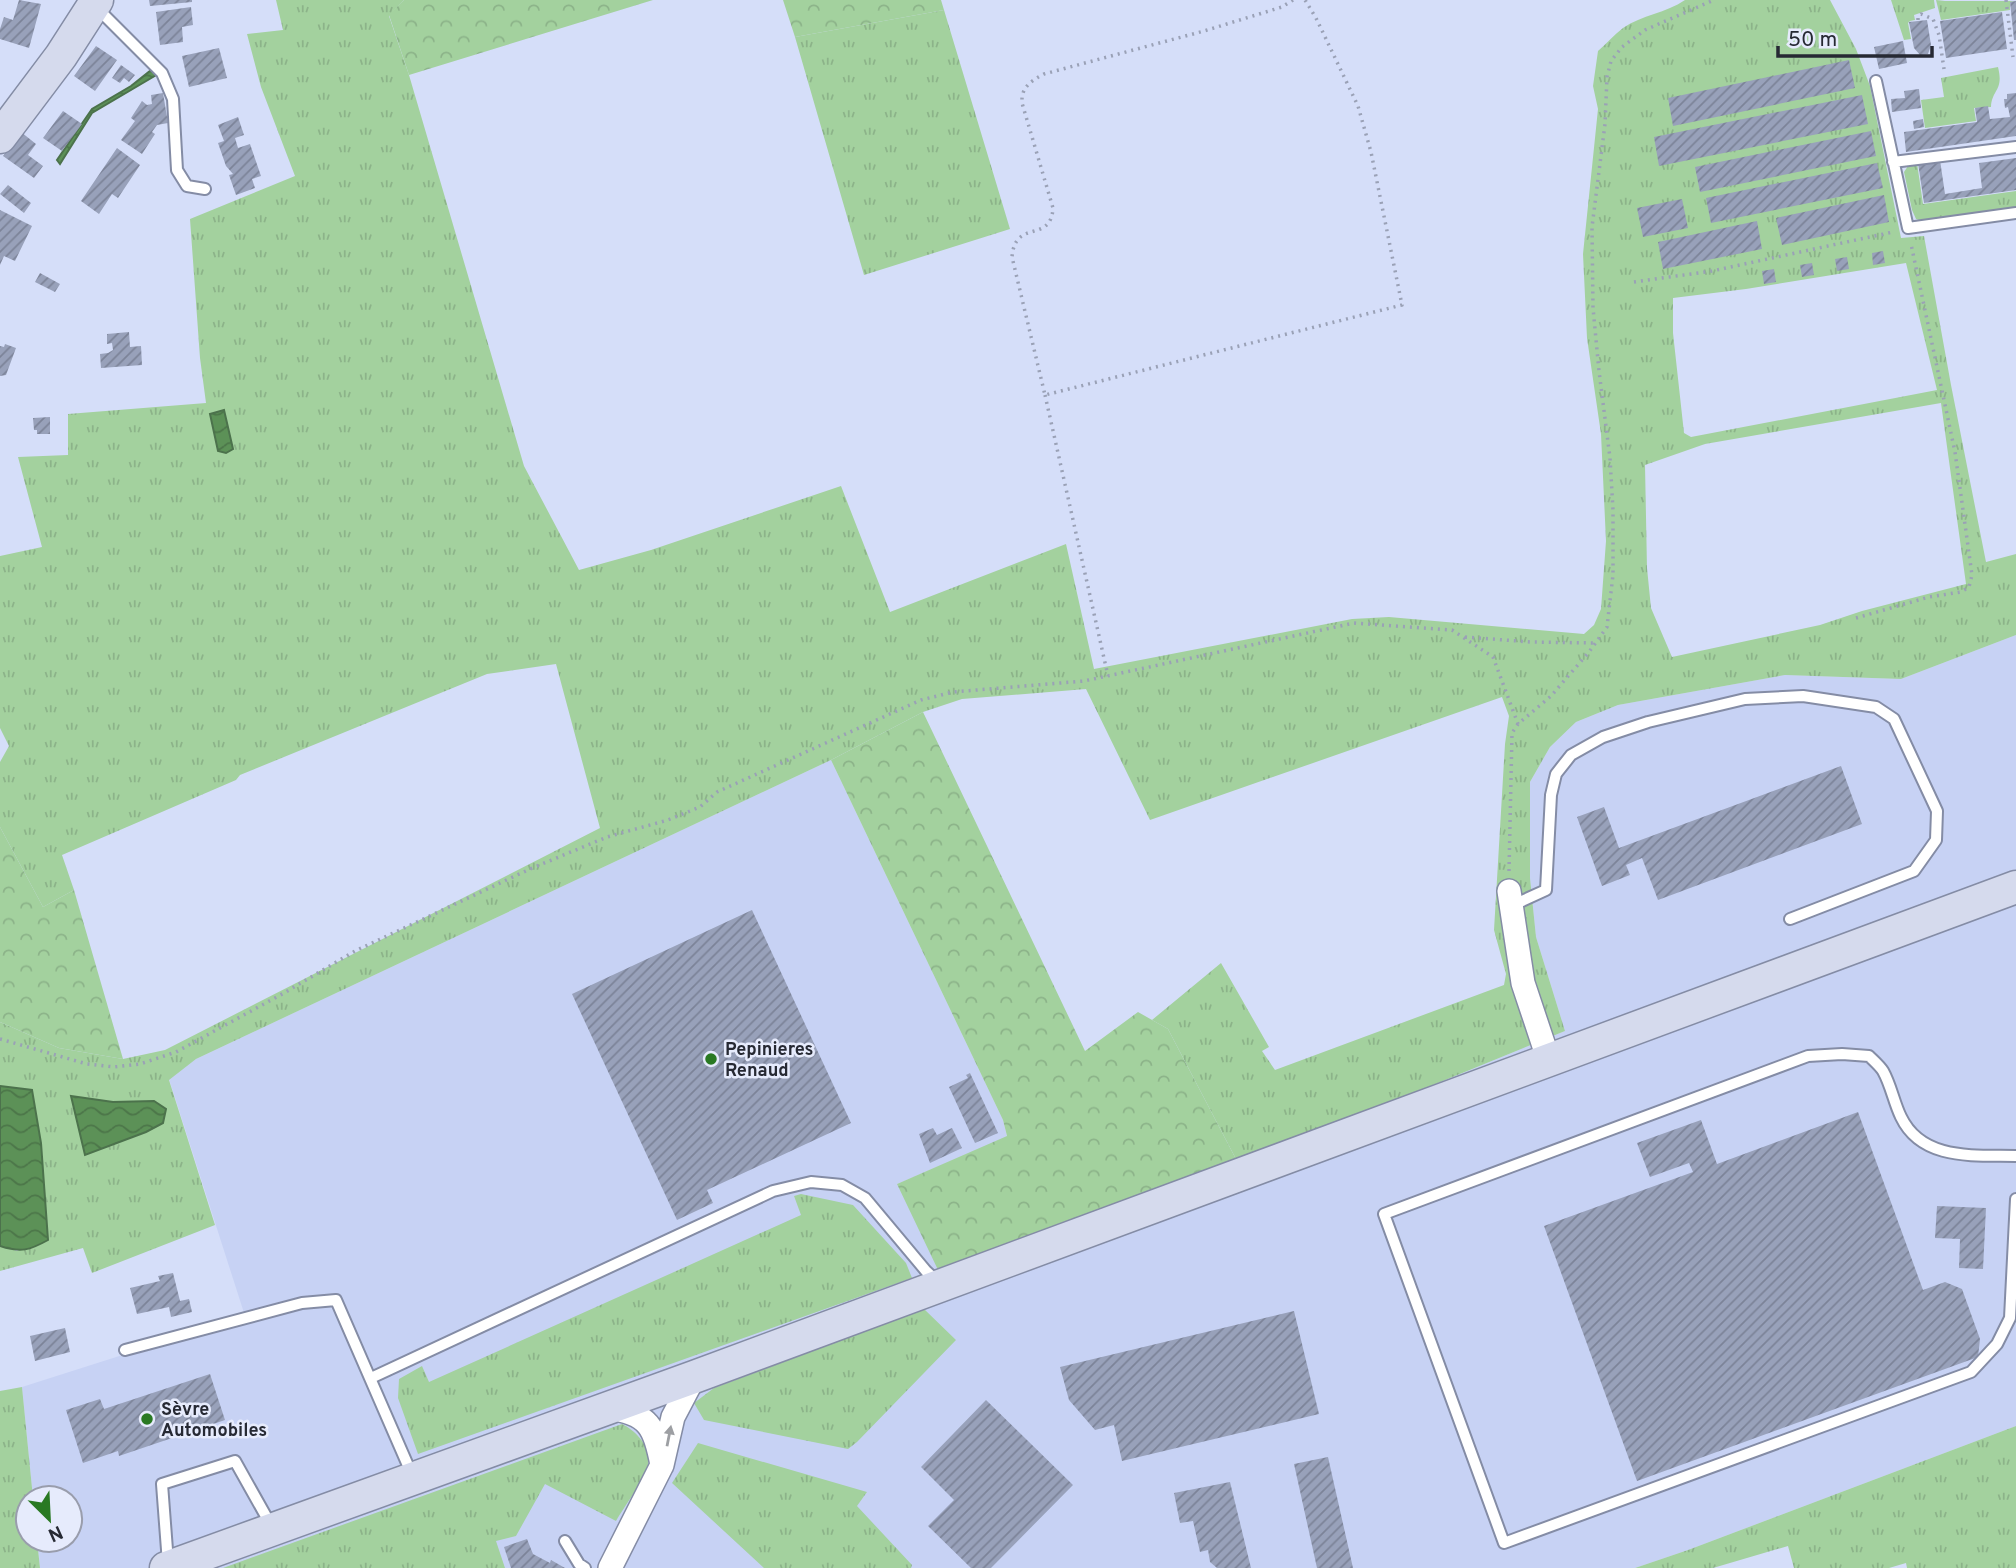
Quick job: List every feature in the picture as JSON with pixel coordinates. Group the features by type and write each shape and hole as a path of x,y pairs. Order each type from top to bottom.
{"main road":[{"path":"0,137 61,56 96,2"},
{"path":"167,1568 694,1377 2016,887"}],"street":[{"path":"1510,898 1523,983 1550,1060"},
{"path":"610,1568 662,1465 673,1417 694,1377"},
{"path":"609,1408 636,1414 646,1422 654,1432 662,1465"}],"lane":[{"path":"96,2 162,73 173,99 177,170 187,186 205,189"},
{"path":"1875,81 1909,228 2016,213"},
{"path":"1893,162 2016,147"},
{"path":"1510,898 1546,890 1551,795 1556,774 1571,755 1602,737 1648,722 1745,699 1803,695 1876,707 1894,719 1937,811 1936,840 1914,871 1790,919"},
{"path":"2016,1157 1964,1155 1931,1148 1912,1135 1901,1117 1883,1070 1869,1056 1808,1056 1384,1214 1504,1543 1971,1372 1997,1344 2010,1318 2016,1199"},
{"path":"371,1378 773,1191 811,1182 842,1185 865,1198 941,1285"},
{"path":"125,1350 302,1303 336,1300 414,1479"},
{"path":"167,1568 162,1484 235,1461 274,1530"},
{"path":"565,1541 579,1564 585,1568"}],"path":[{"path":"1108,676 1012,257 1018,238 1042,229 1052,217 1053,208 1024,111 1022,94 1026,87 1044,74 1204,31 1282,7 1293,0"},
{"path":"1045,395 1402,305 1371,152 1358,106 1305,0"},
{"path":"1510,898 1513,733 1518,724 1551,695 1607,627 1613,575 1612,497 1593,308 1592,228 1605,124 1607,77 1611,61 1632,38 1714,0"},
{"path":"2006,0 2013,57"},
{"path":"1918,20 1921,14 1933,19 1939,36 1944,69"},
{"path":"1634,282 1713,271 1909,228 1955,452 1972,575 1969,587 1961,592 1929,597 1856,618"},
{"path":"0,1039 87,1064 114,1067 140,1064 176,1052 355,951 517,875 607,837 668,820 701,807 717,792 921,700 953,692 1084,681 1354,623 1452,630 1493,657 1518,724"},
{"path":"1462,637 1596,643"}],"shaded area":[{"path":"2016,635 2016,1426 1635,1568 40,1568 38,1554 84,1554 84,1484 32,1484 22,1387 245,1316 169,1079 196,1059 831,760 1003,1120 1007,1137 897,1184 1237,1161 1565,1031 1536,937 1530,878 1530,782 1550,747 1576,722 1618,705 1785,675 1901,679"}],"green space":[{"path":"276,0 404,0 389,16 409,75 524,466 579,570 651,550 841,486 890,612 1066,544 1094,669 1352,619 1389,617 1584,634 1594,625 1601,609 1606,541 1601,434 1587,338 1583,254 1598,109 1593,86 1598,51 1630,24 1685,0 1830,0 1856,49 1870,86 1901,238 1924,236 1986,562 2016,554 2016,635 1901,679 1785,675 1618,705 1576,722 1550,747 1530,782 1530,878 1536,937 1565,1031 1237,1161 1168,1029 1152,1020 1221,963 1269,1047 1262,1051 1275,1070 1504,985 1506,974 1494,930 1509,716 1502,697 1150,820 1086,689 962,699 923,712 831,760 196,1059 169,1080 215,1225 92,1273 83,1248 0,1271 0,1246 17,1251 48,1239 41,1143 32,1091 0,1086 0,1022 59,1048 123,1059 165,1050 600,828 556,664 487,674 240,775 236,780 62,855 74,890 43,907 0,827 0,762 9,746 0,728 0,556 42,547 18,457 68,455 68,414 206,403 190,219 295,176 261,87 247,34 283,30","holes":["1906,263 1937,390 1691,437 1684,433 1673,333 1673,298","1941,403 1966,584 1862,611 1820,625 1672,657 1651,608 1647,568 1645,465 1705,444"]},
{"path":"404,0 653,0 409,75 389,15"},
{"path":"783,0 941,0 944,10 795,37"},
{"path":"1891,0 1934,0 1935,8 1914,15 1915,20 1908,23 1911,39 1904,40"},
{"path":"1936,0 2016,1 2010,2 2010,10 1941,20"},
{"path":"944,10 1010,229 864,275 795,37"},
{"path":"1998,67 2000,81 1991,107 1974,108 1976,121 1925,128 1921,100 1944,97 1941,78"},
{"path":"1917,163 1923,204 2016,191 2016,207 1916,219 1904,172 1908,166"},
{"path":"923,712 1085,1051 1138,1012 1168,1029 1237,1161 939,1272 897,1184 1007,1136 1003,1120 831,760"},
{"path":"0,827 43,907 74,890 123,1059 59,1048 0,1022"},
{"path":"801,1194 853,1205 906,1263 912,1278 418,1454 398,1398 399,1379 422,1366 429,1382 801,1215 794,1196"},
{"path":"924,1309 956,1340 848,1449 704,1420 694,1403 714,1388"},
{"path":"22,1387 32,1484 14,1484 14,1554 38,1554 40,1568 0,1568 0,1391"},
{"path":"622,1424 643,1442 649,1461 641,1481 616,1521 545,1484 516,1536 496,1541 505,1568 223,1568"},
{"path":"2016,1426 2016,1568 1907,1568 1906,1563 1889,1568 1794,1568 1788,1546 1713,1568 1635,1568 1688,1550"},
{"path":"698,1443 867,1492 857,1506 912,1565 911,1568 764,1568 672,1483"}],"water":[{"path":"150,71 158,74 92,113 60,164 57,160 92,109 131,86"},
{"path":"224,410 233,449 226,453 218,451 210,414"},
{"path":"0,1086 32,1090 41,1143 48,1240 25,1249 0,1246"},
{"path":"71,1096 113,1102 154,1101 166,1109 163,1123 85,1155"}],"building":[{"path":"19,0 41,4 29,48 0,39 4,17 13,20"},
{"path":"149,0 192,0 192,2 150,6"},
{"path":"2016,1 2016,40 2014,40 2010,2"},
{"path":"191,7 193,25 182,27 183,42 160,45 156,12"},
{"path":"2002,12 2007,49 1946,58 1940,21"},
{"path":"1927,20 1931,45 1928,54 1920,55 1914,48 1909,22"},
{"path":"1903,41 1907,63 1879,69 1874,47"},
{"path":"96,46 117,60 95,91 74,76"},
{"path":"219,48 227,78 189,87 182,56"},
{"path":"1849,60 1855,88 1673,126 1668,98"},
{"path":"121,65 135,75 129,82 124,78 120,83 112,78"},
{"path":"1919,89 1921,108 1892,112 1891,99 1905,98 1904,91"},
{"path":"163,93 168,123 157,125 152,132 155,134 142,154 121,140 135,121 131,118 142,101 147,105 152,104 151,95"},
{"path":"2016,93 2016,136 1906,152 1904,132 1977,122 1975,108 1988,106 1990,119 2010,117 2004,99 2007,99 2007,94"},
{"path":"1862,95 1868,124 1659,166 1654,137"},
{"path":"63,111 82,124 62,151 43,138"},
{"path":"238,117 244,135 235,138 238,148 250,144 261,176 252,179 255,188 236,195 229,175 233,174 226,166 218,143 224,141 218,125"},
{"path":"1923,119 1924,127 1914,129 1913,121"},
{"path":"1871,131 1876,156 1700,192 1695,167"},
{"path":"21,132 36,144 28,155 43,166 34,178 3,156"},
{"path":"117,148 140,165 118,198 112,194 99,214 81,201"},
{"path":"2016,158 2016,190 1924,203 1918,163 1940,160 1945,194 1982,188 1979,163"},
{"path":"1877,163 1883,188 1711,223 1706,198"},
{"path":"8,185 31,203 24,213 0,194"},
{"path":"1884,195 1889,222 1782,245 1776,218"},
{"path":"1682,199 1688,228 1643,237 1637,208"},
{"path":"0,210 32,226 15,261 4,256 0,265"},
{"path":"1757,221 1762,249 1663,269 1658,242"},
{"path":"1883,251 1885,263 1873,265 1872,253"},
{"path":"1847,257 1849,269 1837,271 1835,259"},
{"path":"1812,263 1814,275 1802,277 1800,265"},
{"path":"1774,269 1776,282 1764,284 1762,271"},
{"path":"40,273 60,284 55,292 35,282"},
{"path":"129,332 130,347 141,346 142,365 101,368 100,354 113,350 112,343 107,344 107,334"},
{"path":"5,344 16,348 6,375 0,376 0,346 4,347"},
{"path":"50,417 50,434 37,434 33,418"},
{"path":"1841,766 1862,824 1658,900 1642,858 1626,865 1630,875 1602,886 1577,817 1604,807 1619,848"},
{"name":"Pepinieres Renaud","path":"752,910 851,1123 707,1190 713,1203 677,1220 572,994"},
{"path":"970,1073 998,1133 975,1143 949,1087 968,1078 966,1075"},
{"path":"1858,1112 1923,1290 1945,1282 1962,1289 1980,1339 1978,1357 1637,1481 1544,1226 1693,1172 1689,1163 1650,1177 1637,1143 1701,1120 1717,1164"},
{"path":"933,1128 937,1135 952,1128 962,1148 930,1163 919,1134"},
{"path":"1937,1206 1986,1208 1983,1269 1959,1268 1960,1239 1935,1238"},
{"path":"173,1273 180,1301 189,1299 192,1312 171,1317 169,1307 137,1314 130,1288 160,1281 158,1276"},
{"path":"1294,1311 1319,1414 1122,1461 1114,1425 1095,1430 1069,1400 1060,1367"},
{"path":"65,1328 70,1352 35,1361 30,1336"},
{"name":"Sèvre Automobiles","path":"210,1374 225,1420 119,1456 118,1451 83,1463 66,1410 100,1399 104,1409"},
{"path":"986,1400 1073,1485 991,1568 971,1568 928,1526 954,1500 921,1467"},
{"path":"1328,1457 1353,1568 1317,1568 1294,1464"},
{"path":"1230,1482 1251,1568 1217,1568 1210,1562 1208,1550 1200,1552 1193,1521 1180,1523 1174,1493"},
{"path":"527,1539 533,1554 565,1568 511,1568 504,1547"}],"place":[{"name":"Pepinieres Renaud","path":"711,1059"},
{"name":"Sèvre Automobiles","path":"147,1419"}]}
